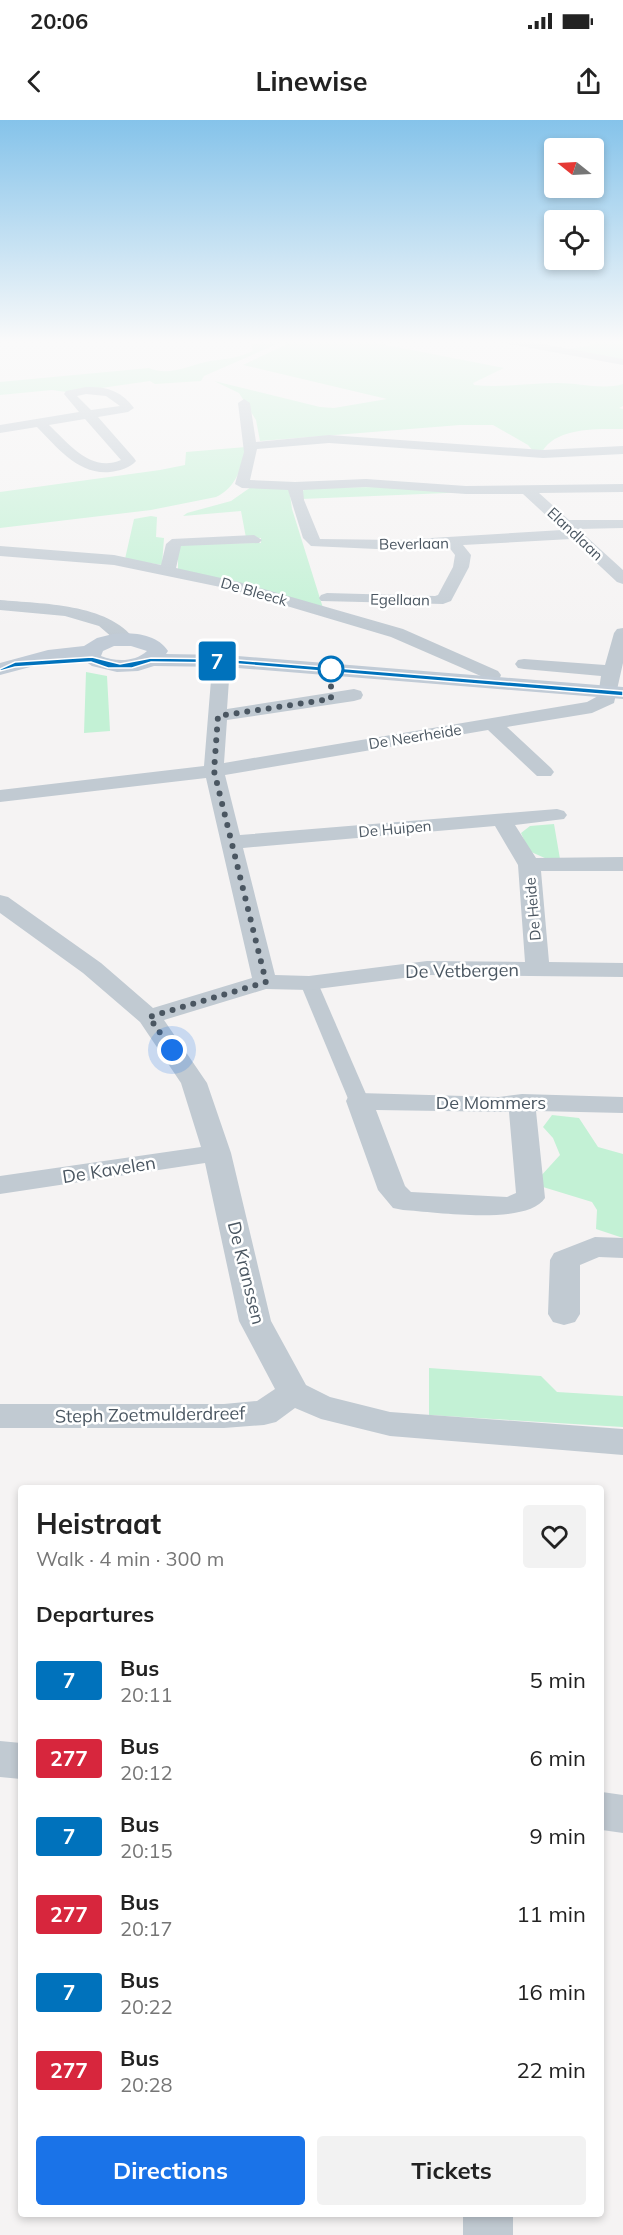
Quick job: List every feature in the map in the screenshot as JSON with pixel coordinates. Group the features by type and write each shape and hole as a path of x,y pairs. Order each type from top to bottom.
{"main road":[{"path":"7,667 96,651 126,640 144,642 156,648 154,656"},
{"path":"96,651 108,665 120,666 132,666 154,656 222,670 491,681 616,693"}],"street":[{"path":"57,439 85,465 107,468 129,461 112,439"},
{"path":"249,439 250,446 242,484 295,486 366,483 466,490 623,488"},
{"path":"250,446 328,439 543,454 623,450"},
{"name":"Beverlaan","path":"295,486 297,500 311,538 316,543 399,545 453,543 623,524"},
{"name":"Elandlaan","path":"527,490 623,579"},
{"path":"168,569 174,544 177,542 254,540"},
{"name":"Egellaan","path":"327,598 437,601 445,598 461,567 463,555 453,543"},
{"name":"De Bleeck","path":"0,551 72,555 168,569 233,585 397,633 467,662 492,675 491,681"},
{"path":"0,605 52,608 105,622 126,640"},
{"path":"81,616 96,651"},
{"path":"616,693 608,684 623,633"},
{"path":"524,664 612,671"},
{"path":"222,670 214,771 266,982"},
{"name":"De Neerheide","path":"0,796 214,771 592,707 616,693"},
{"path":"218,716 354,695"},
{"path":"493,724 544,772"},
{"name":"De Huipen","path":"233,842 557,815"},
{"name":"De Heide","path":"502,820 529,865 538,970"},
{"path":"529,865 623,864"},
{"name":"De Kranssen","path":"6,911 92,968 149,1017 194,1083 217,1153 255,1321 294,1393"},
{"name":"De Vetbergen","path":"149,1017 266,982 309,983 428,968 623,970"},
{"path":"309,983 359,1101 392,1190 403,1201 510,1206 531,1198 522,1102"},
{"name":"De Mommers","path":"359,1101 499,1105 522,1102 623,1105"},
{"name":"De Kavelen","path":"0,1185 217,1153"},
{"path":"564,1314 565,1260 595,1247 623,1248"},
{"path":"294,1393 321,1407 390,1424 623,1442"},
{"name":"Steph Zoetmulderdreef","path":"0,1416 224,1416 264,1413 294,1393"},
{"path":"0,1759 18,1761"},
{"path":"604,1811 623,1814"},
{"path":"488,2217 488,2235"}],"green space":[{"path":"260,439 289,439 260,441"},
{"path":"517,439 556,439 542,452 534,452 528,445"},
{"path":"246,447 237,476 229,488 216,497 151,510 0,528 0,492 160,470 185,465 186,452"},
{"path":"251,487 289,488 292,509 323,608 178,570 178,544 261,543 261,538 246,538 241,511 183,516 231,501"},
{"path":"380,487 471,492 301,499 304,488"},
{"path":"157,517 156,537 164,538 162,565 125,559 134,519"},
{"path":"86,672 107,676 110,731 84,733"},
{"path":"554,824 560,859 547,859 529,851 521,833 530,826"},
{"path":"552,1115 579,1118 598,1147 623,1154 623,1238 596,1229 597,1210 592,1202 543,1187 539,1178 560,1155 553,1138 543,1127"},
{"path":"429,1368 541,1376 557,1392 623,1396 623,1427 429,1415"}],"bus line":[{"name":"7","path":"0,669 15,665 92,659 99,663 120,666 132,666 151,660 225,661 623,693"}],"route":[{"path":"172,1050 149,1017 266,982 214,771 218,716 331,699 331,669"}]}
